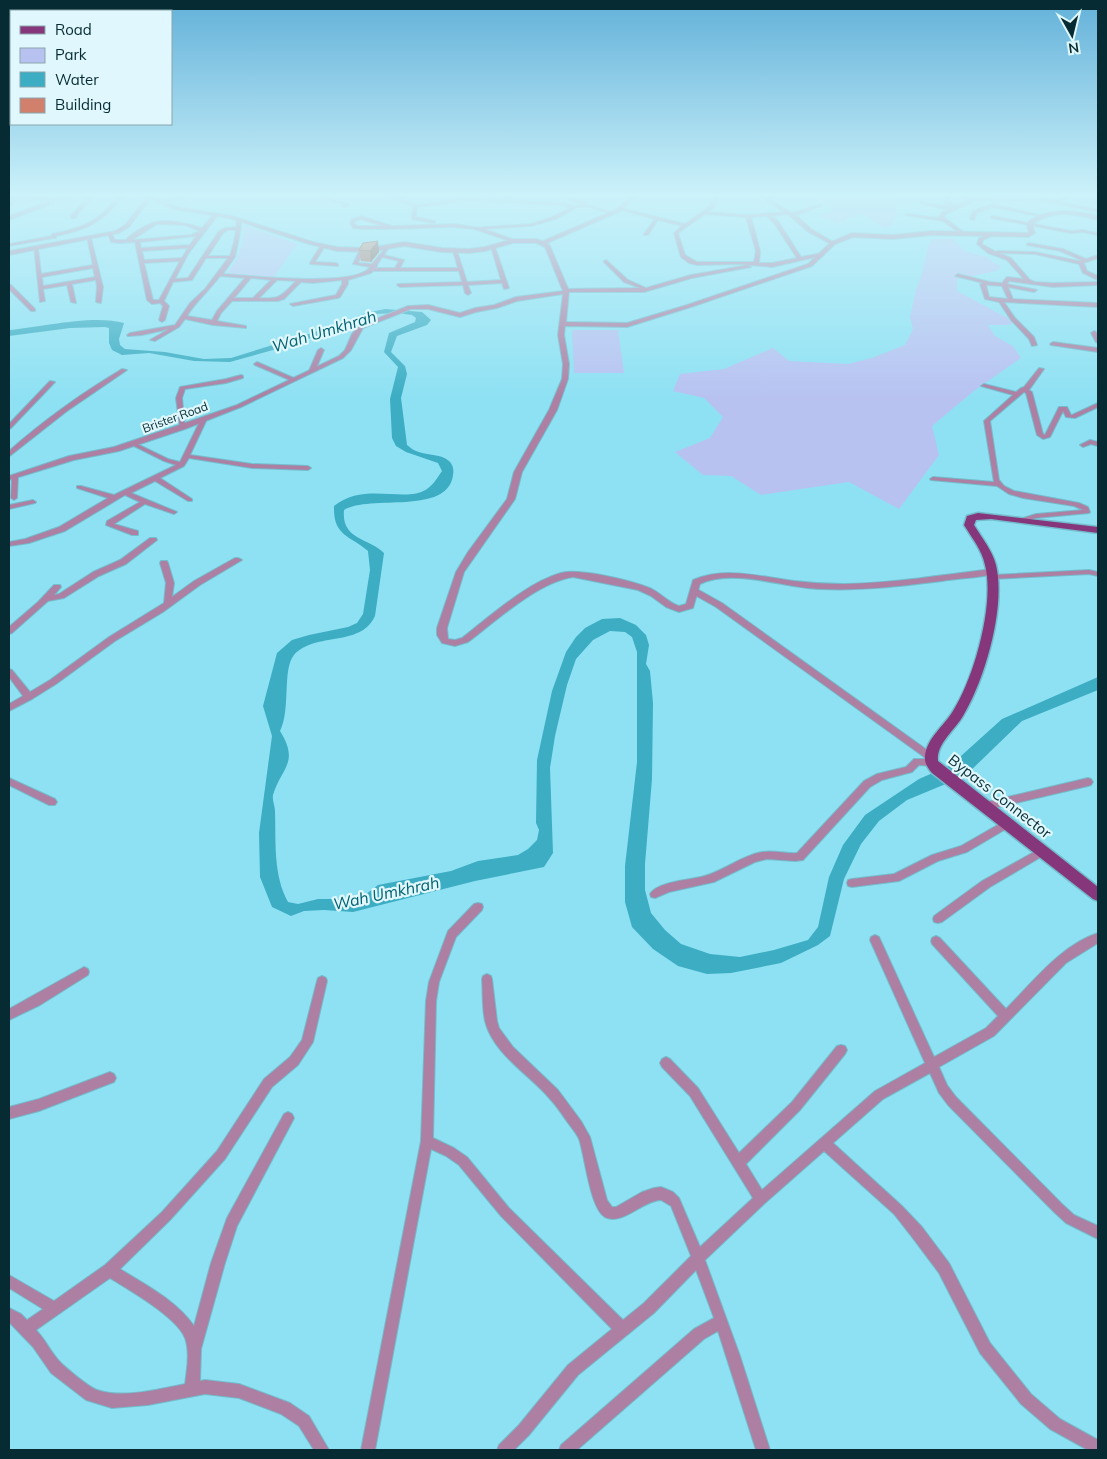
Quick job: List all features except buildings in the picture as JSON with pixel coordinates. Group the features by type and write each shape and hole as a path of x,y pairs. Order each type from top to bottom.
{"main road":[{"name":"Bypass Connector","path":"1098,530 1022,520 978,516 971,518 971,528 989,558 992,575 989,620 979,665 972,686 958,714 938,743 933,763 1098,895"}],"street":[{"path":"37,261 42,301"},
{"path":"95,261 101,291 99,302"},
{"path":"154,261 141,262 150,300 161,301 166,307 162,320"},
{"path":"161,301 182,261"},
{"path":"172,281 190,279 202,261"},
{"path":"153,340 177,326 192,304 207,290 230,261"},
{"path":"313,261 336,265"},
{"path":"356,261 355,264 396,270 459,269"},
{"path":"220,273 224,276 300,281 345,278 362,275 373,268 378,261"},
{"path":"396,270 401,261"},
{"path":"457,261 468,293"},
{"path":"497,261 506,288"},
{"path":"554,261 566,292 561,335 566,373 562,390 554,410 521,466 511,499 460,572 448,606 442,635 448,643 459,643 465,640 543,584 564,574 573,574 642,588 680,610 690,606 695,585 699,580 728,576 838,586 992,575 1089,572 1098,574"},
{"path":"691,261 703,264 758,265 779,265 793,261"},
{"path":"563,324 626,325 794,271 810,265 814,261"},
{"path":"1011,261 1031,282 1038,302"},
{"path":"1085,261 1085,272 1098,277"},
{"path":"606,262 626,281 648,289"},
{"path":"566,292 648,289 691,278 758,265"},
{"path":"39,276 96,266"},
{"path":"999,275 984,284 989,300 1098,306"},
{"path":"958,276 1034,290"},
{"path":"214,323 230,299 249,277"},
{"path":"41,288 98,278"},
{"path":"293,304 338,296 340,288 344,285 345,278"},
{"path":"1004,284 1009,278 1053,285 1098,283"},
{"path":"254,300 275,279"},
{"path":"230,299 276,300 300,281"},
{"path":"400,285 503,281"},
{"path":"69,283 74,302"},
{"path":"1004,284 1011,302"},
{"path":"9,287 33,310"},
{"name":"Brister Road","path":"12,477 52,464 133,444 239,406 341,357 350,350 355,332 361,327 405,308 420,306 460,315 475,310 495,307 516,298 566,292"},
{"path":"260,294 285,294"},
{"path":"1001,301 1012,319 1032,338 1034,345"},
{"path":"183,317 244,326"},
{"path":"130,335 146,333 158,328 177,326"},
{"path":"1094,333 1098,341"},
{"path":"1053,344 1098,350"},
{"path":"312,371 321,350"},
{"path":"257,364 294,380"},
{"path":"1022,520 1036,516 1087,512 1086,508 1076,504 1018,493 1001,488 998,484 986,424 989,418 1017,394 1023,389 1026,390 1041,369"},
{"path":"9,454 32,432 76,400 124,370"},
{"path":"182,428 179,398 182,388 226,381 241,376"},
{"path":"9,427 52,382"},
{"path":"984,386 1017,394"},
{"path":"1026,390 1030,392 1042,437 1048,436 1060,408 1065,408 1067,414 1073,417 1098,405"},
{"path":"9,544 40,538 62,529 115,498 182,465 204,420"},
{"path":"1083,445 1090,442 1098,444"},
{"path":"133,444 166,460 182,465"},
{"path":"187,456 212,462 258,467 308,468"},
{"path":"12,477 14,498"},
{"path":"155,478 190,500"},
{"path":"932,479 998,484"},
{"path":"79,487 115,498"},
{"path":"126,493 144,502 174,512"},
{"path":"9,507 33,502"},
{"path":"136,533 110,525 110,523 144,502"},
{"path":"46,599 61,596 89,578 129,559 153,540"},
{"path":"9,708 53,682 112,639 168,604 196,583 238,560"},
{"path":"164,563 170,584 168,604"},
{"path":"9,631 57,587"},
{"path":"694,591 719,606 933,763"},
{"path":"9,672 29,697"},
{"path":"655,894 666,888 712,878 746,860 770,855 790,859 800,857 868,784 880,777 909,770 917,761 933,763"},
{"path":"9,781 52,802"},
{"path":"986,806 1088,782"},
{"path":"852,883 901,876 935,858 964,850 1008,823"},
{"path":"938,919 986,884 1043,851"},
{"path":"368,1450 427,1140 431,1001 434,982 452,934 478,906"},
{"path":"504,1450 524,1430 573,1370 649,1308 698,1257 879,1095 932,1064 975,1043 1006,1017 1062,960 1080,947 1098,938"},
{"path":"875,940 943,1089 952,1101 1070,1219 1098,1233"},
{"path":"936,941 1006,1017"},
{"path":"9,1014 36,1001 84,972"},
{"path":"487,979 491,1021 495,1031 509,1051 554,1094 577,1125 584,1137 601,1202 605,1209 610,1214 617,1213 656,1192 668,1194 675,1202 708,1282 720,1322 747,1392 762,1450"},
{"path":"26,1330 110,1270 166,1216 221,1154 268,1083 294,1061 307,1042 322,981"},
{"path":"738,1163 796,1106 841,1050"},
{"path":"666,1063 694,1092 761,1199"},
{"path":"9,1113 39,1105 110,1078"},
{"path":"192,1390 194,1350 218,1262 232,1223 288,1118"},
{"path":"427,1140 463,1161 505,1212 622,1330"},
{"path":"824,1143 898,1210 917,1232 944,1268 985,1348 1026,1398 1055,1424 1098,1448"},
{"path":"110,1270 179,1318 190,1331 194,1350"},
{"path":"9,1281 55,1309"},
{"path":"9,1315 16,1319 38,1342 56,1368 91,1395 112,1401 148,1398 205,1387 239,1391 285,1408 304,1421 322,1450"},
{"path":"566,1450 699,1334 720,1322"}],"green space":[{"path":"285,261 274,277 227,273 235,262"},
{"path":"925,261 992,261 1001,267 996,271 957,279 957,291 1015,322 1008,325 988,325 995,336 1013,346 1021,358 975,390 932,426 939,455 899,509 849,482 761,495 731,476 703,475 675,452 710,438 723,417 704,398 673,391 680,374 724,369 773,348 789,361 848,364 872,358 905,345 913,329 910,317"},
{"path":"572,330 618,330 624,373 574,373"}],"water":[{"name":"Wah Umkhrah","path":"385,309 422,312 431,320 427,325 397,336 391,352 405,366 407,374 401,398 407,445 420,453 445,458 452,466 453,475 448,488 437,496 423,500 356,506 344,510 344,520 351,533 384,553 375,616 368,626 359,632 349,636 314,643 303,648 290,661 285,712 280,731 286,742 289,758 273,795 278,869 283,892 288,902 298,904 318,899 345,899 365,895 378,885 451,871 478,861 518,855 528,849 537,840 539,830 536,823 537,760 552,691 566,652 576,637 585,628 602,619 620,618 636,625 646,635 649,645 646,664 650,671 653,703 652,779 645,864 645,890 651,913 665,930 681,944 710,954 740,957 808,940 818,927 829,877 843,845 865,815 919,779 951,765 1002,719 1098,677 1098,690 1022,721 965,776 907,800 879,821 861,844 844,879 830,936 818,945 781,963 731,973 707,974 678,966 653,949 632,927 625,902 625,866 637,762 637,652 632,637 625,632 610,631 593,640 576,659 567,685 555,736 550,768 553,853 544,867 475,881 353,912 304,911 291,916 272,907 260,877 259,833 272,736 263,706 277,653 292,640 348,627 357,623 363,614 370,570 368,551 343,534 339,529 334,516 334,506 346,499 359,495 418,493 427,489 442,471 438,463 406,452 396,446 392,438 390,399 398,367 384,352 389,333 415,322 416,318 412,315 397,313 374,314 298,343 230,362 194,361 149,353 122,355 112,350 109,343 109,328 105,327 70,328 9,336 9,330 83,320 112,321 124,323 119,339 120,345 125,349 165,352 204,359 231,358 318,331 366,313"}]}
